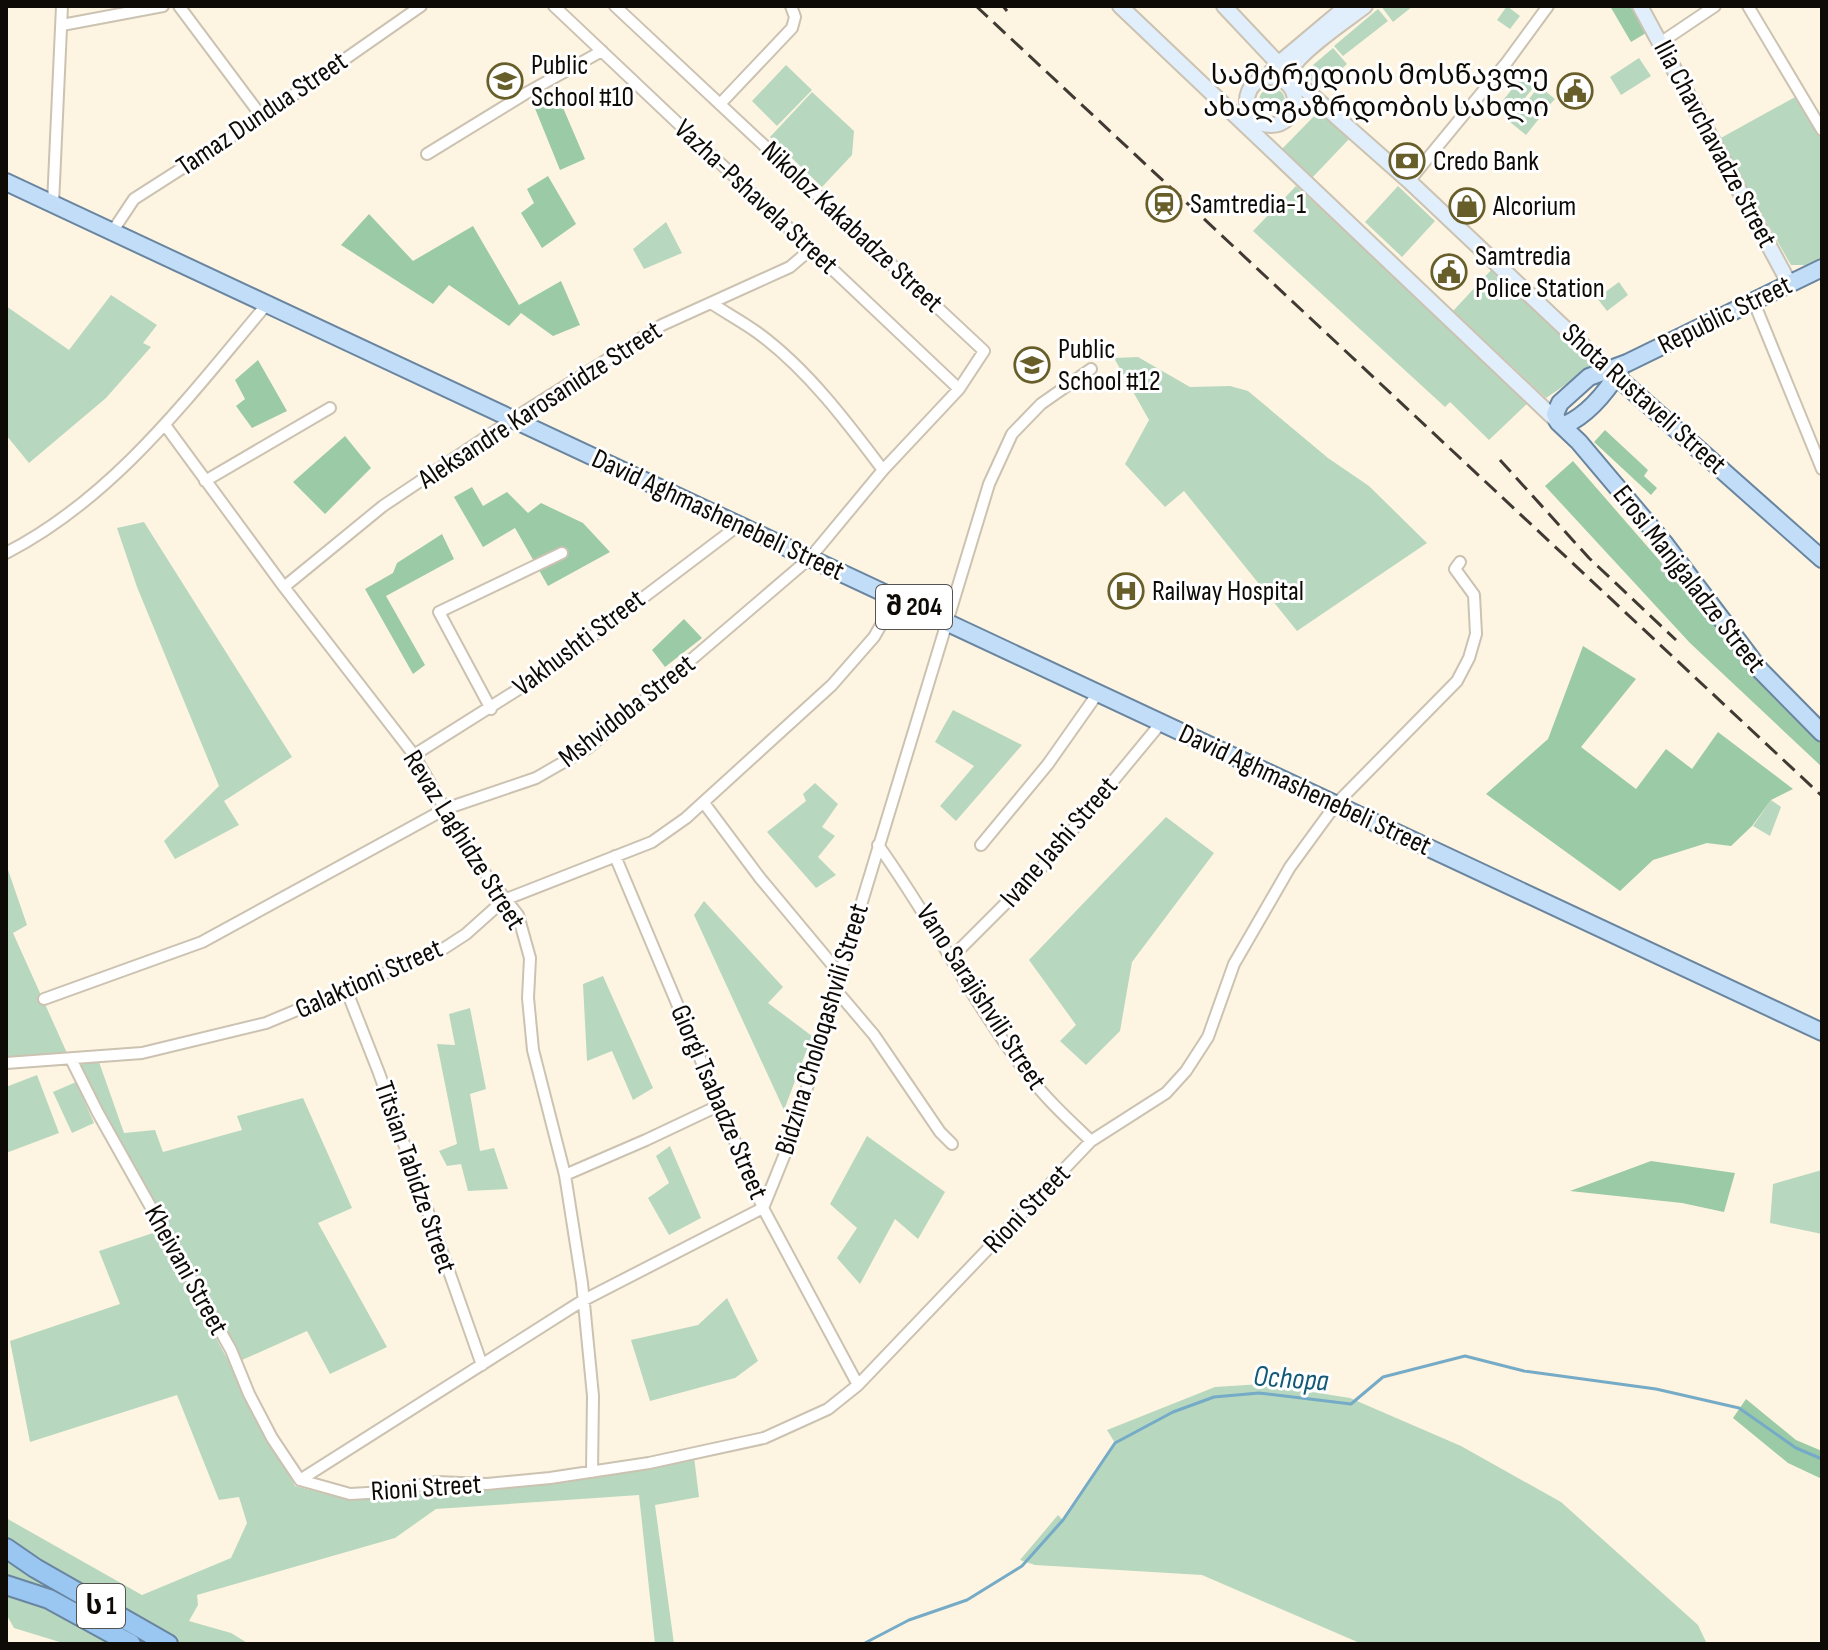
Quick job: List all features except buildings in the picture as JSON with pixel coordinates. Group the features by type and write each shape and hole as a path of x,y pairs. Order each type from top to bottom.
{"highway":[{"name":"ს 1","path":"6,1548 35,1568 168,1644"},
{"name":"ს 1","path":"6,1585 49,1599 131,1644"}],"main road":[{"path":"1120,6 1558,422"},
{"name":"Shota Rustaveli Street","path":"1224,6 1273,70 1409,181 1611,372 1822,559"},
{"path":"1247,127 1247,95 1253,85 1347,6"},
{"path":"1247,127 1283,122 1292,114 1295,102 1289,70 1365,6"},
{"name":"Ilia Chavchavadze Street","path":"1640,6 1789,283"},
{"path":"1247,106 1259,122 1272,125"},
{"name":"David Aghmashenebeli Street","path":"6,182 1822,1032"},
{"name":"Republic Street","path":"1629,362 1822,268"},
{"path":"1558,422 1555,414 1560,403 1589,377 1611,372 1623,375 1629,362 1609,363 1611,372"},
{"name":"Erosi Manjgaladze Street","path":"1558,422 1579,442 1665,544 1760,670 1822,733"}],"street":[{"path":"53,204 62,6"},
{"path":"62,25 163,6"},
{"path":"179,6 262,117"},
{"name":"Tamaz Dundua Street","path":"112,232 134,199 262,117 421,6"},
{"name":"Vazha-Pshavela Street","path":"554,6 959,389"},
{"name":"Nikoloz Kakabadze Street","path":"615,6 984,351"},
{"path":"720,104 792,28 795,17 791,6"},
{"path":"1409,181 1491,82 1548,6"},
{"path":"1660,43 1715,6"},
{"path":"1748,6 1822,130"},
{"path":"427,154 602,51"},
{"name":"Aleksandre Karosanidze Street","path":"284,587 383,506 513,419 662,325 790,267 811,249"},
{"path":"1753,300 1822,469"},
{"path":"711,303 759,334 804,376 852,429 883,470"},
{"path":"6,553 82,504 165,425 267,304"},
{"name":"Mshvidoba Street","path":"44,999 202,942 445,809 536,778 588,748 810,558 883,470 959,389 984,351"},
{"name":"Bidzina Choloqashvili Street","path":"763,1208 795,1129 989,484 1012,434 1041,404 1091,369"},
{"path":"205,481 330,408"},
{"name":"Revaz Laghidze Street","path":"165,425 284,587 414,755 473,858 518,915 530,958 528,998 533,1050 565,1175 582,1283 593,1396 592,1472"},
{"name":"Vakhushti Street","path":"414,755 541,675 739,525"},
{"path":"491,709 439,612 562,553"},
{"name":"Rioni Street","path":"300,1480 350,1494 386,1492 436,1482 487,1484 592,1472 764,1438 828,1409 858,1385 1091,1141 1166,1093 1186,1071 1208,1037 1234,964 1290,867 1336,804 1457,681 1469,658 1476,634 1474,595 1455,569 1460,562"},
{"name":"Galaktioni Street","path":"6,1063 142,1053 266,1023 443,949 466,934 504,900 652,842 704,803 832,685 874,637 896,599"},
{"path":"981,845 1048,764 1098,693"},
{"name":"Ivane Jashi Street","path":"952,957 1042,867 1161,723"},
{"path":"704,803 760,878 840,974"},
{"name":"Vano Sarajishvili Street","path":"878,845 914,895 1028,1076 1091,1141"},
{"name":"Giorgi Tsabadze Street","path":"615,856 763,1208 858,1385"},
{"name":"Titsian Tabidze Street","path":"346,989 379,1073 482,1365"},
{"path":"835,989 874,1035 940,1132 952,1144"},
{"name":"Kheivani Street","path":"71,1059 231,1350 272,1438 300,1480"},
{"path":"565,1175 720,1105"},
{"path":"300,1480 582,1301 763,1208"}],"green space":[{"path":"1381,6 1413,6 1393,22"},
{"path":"1507,6 1520,16 1510,29 1497,20"},
{"path":"1610,6 1630,6 1646,33 1631,42"},
{"path":"1378,9 1388,21 1343,56 1334,46"},
{"path":"1333,48 1347,64 1319,89 1304,72 1307,69 1314,77 1319,72 1313,65"},
{"path":"1639,58 1651,76 1621,95 1610,77"},
{"path":"786,65 812,90 777,126 752,101"},
{"path":"1525,73 1537,83 1508,119 1496,109"},
{"path":"1539,86 1555,99 1544,111 1529,99"},
{"path":"1272,88 1281,92 1285,101 1281,110 1272,114 1263,110 1259,101 1263,92"},
{"path":"555,89 585,159 560,170 532,101"},
{"path":"812,92 854,131 852,155 822,187 770,137"},
{"path":"1797,96 1822,137 1822,257 1805,265 1791,265 1719,139"},
{"path":"1527,102 1542,115 1526,135 1510,122"},
{"path":"1321,109 1350,138 1311,179 1281,150"},
{"path":"548,176 576,224 542,248 521,213 534,203 527,189"},
{"path":"1296,186 1530,401 1489,440 1450,402 1445,407 1253,231"},
{"path":"1398,186 1435,221 1402,257 1365,222"},
{"path":"369,214 413,261 473,226 519,305 561,281 580,325 553,336 521,313 509,326 449,285 433,304 341,245"},
{"path":"666,222 682,253 644,269 633,249"},
{"path":"1493,268 1594,365 1546,398 1453,311"},
{"path":"1619,282 1628,295 1607,311 1597,298"},
{"path":"111,295 157,325 143,343 151,347 106,398 29,463 6,435 6,306 69,350"},
{"path":"1138,357 1190,387 1230,386 1248,391 1328,458 1369,486 1427,543 1297,631 1184,491 1165,507 1125,464 1149,420 1114,358"},
{"path":"258,360 287,411 252,428 236,406 245,399 235,380"},
{"path":"1605,430 1648,470 1644,476 1657,488 1651,495 1594,442"},
{"path":"345,436 371,468 325,514 293,482"},
{"path":"1573,461 1740,653 1822,739 1822,767 1690,643 1545,486"},
{"path":"472,487 483,506 507,492 528,513 541,503 583,523 610,552 548,586 515,528 483,547 454,497"},
{"path":"144,522 292,757 224,801 239,825 175,859 164,841 219,786 137,587 117,528"},
{"path":"442,534 454,559 386,596 425,665 413,674 365,589 393,573 397,563"},
{"path":"684,619 702,638 665,667 652,650"},
{"path":"1583,646 1636,679 1581,747 1636,789 1666,749 1692,769 1718,732 1793,789 1771,800 1752,826 1731,846 1707,843 1653,860 1620,891 1486,794 1548,739"},
{"path":"953,710 1022,745 956,821 940,806 974,766 935,742"},
{"path":"815,783 838,804 822,827 835,836 818,857 836,875 816,888 767,832 806,801 803,794"},
{"path":"1771,800 1781,807 1770,836 1753,826"},
{"path":"1166,817 1214,853 1132,962 1120,1031 1086,1065 1060,1041 1076,1025 1029,960"},
{"path":"6,864 27,925 13,933 67,1053 6,1060"},
{"path":"704,901 783,987 768,1003 812,1036 784,1110 694,915"},
{"path":"603,976 653,1088 633,1100 612,1051 587,1061 583,984"},
{"path":"470,1008 486,1089 470,1094 480,1151 494,1148 508,1189 468,1191 461,1164 447,1166 439,1151 457,1144 437,1044 455,1045 449,1014"},
{"path":"99,1062 124,1133 155,1130 163,1152 242,1130 237,1116 303,1098 352,1208 318,1223 387,1347 330,1374 307,1331 242,1360 118,1140 80,1064"},
{"path":"37,1075 59,1133 6,1153 6,1087"},
{"path":"76,1082 94,1123 72,1133 53,1092"},
{"path":"867,1136 945,1192 918,1239 895,1219 860,1284 837,1258 857,1228 830,1204"},
{"path":"670,1146 701,1218 669,1235 648,1198 669,1183 656,1156"},
{"path":"1651,1161 1735,1173 1724,1212 1682,1203 1570,1191"},
{"path":"1822,1170 1822,1234 1770,1223 1773,1184"},
{"path":"159,1231 295,1486 348,1500 573,1480 694,1457 699,1497 655,1505 674,1644 655,1644 639,1495 436,1509 395,1538 197,1595 198,1605 189,1621 231,1633 249,1644 66,1644 14,1628 6,1614 6,1518 142,1595 231,1558 247,1523 239,1497 219,1500 177,1395 30,1442 10,1341 120,1304 99,1251"},
{"path":"727,1298 758,1361 735,1378 650,1401 631,1340 698,1325"},
{"path":"1262,1384 1350,1398 1461,1446 1561,1502 1698,1625 1707,1644 1362,1644 1202,1575 1035,1565 1020,1560 1058,1515 1063,1520 1115,1443 1107,1430 1215,1387"},
{"path":"1746,1399 1796,1440 1822,1451 1822,1479 1788,1463 1733,1418"}],"waterway":[{"name":"Ochopa","path":"863,1644 909,1620 967,1600 1022,1566 1063,1520 1115,1443 1173,1412 1214,1397 1259,1393 1351,1404 1383,1377 1465,1356 1524,1371 1656,1389 1739,1408 1796,1448 1822,1459"}],"railway":[{"path":"976,6 1822,796"},
{"path":"1003,6 1007,11"},
{"path":"1500,460 1589,558 1676,640"}],"place":[{"name":"Public School #10","path":"505,81"},
{"name":"სამტრედიის მოსწავლე ახალგაზრდობის სახლი","path":"1575,91"},
{"name":"Credo Bank","path":"1407,161"},
{"name":"Samtredia-1","path":"1164,204"},
{"name":"Alcorium","path":"1467,206"},
{"name":"Samtredia Police Station","path":"1449,272"},
{"name":"Public School #12","path":"1032,365"},
{"name":"Railway Hospital","path":"1126,591"}]}
